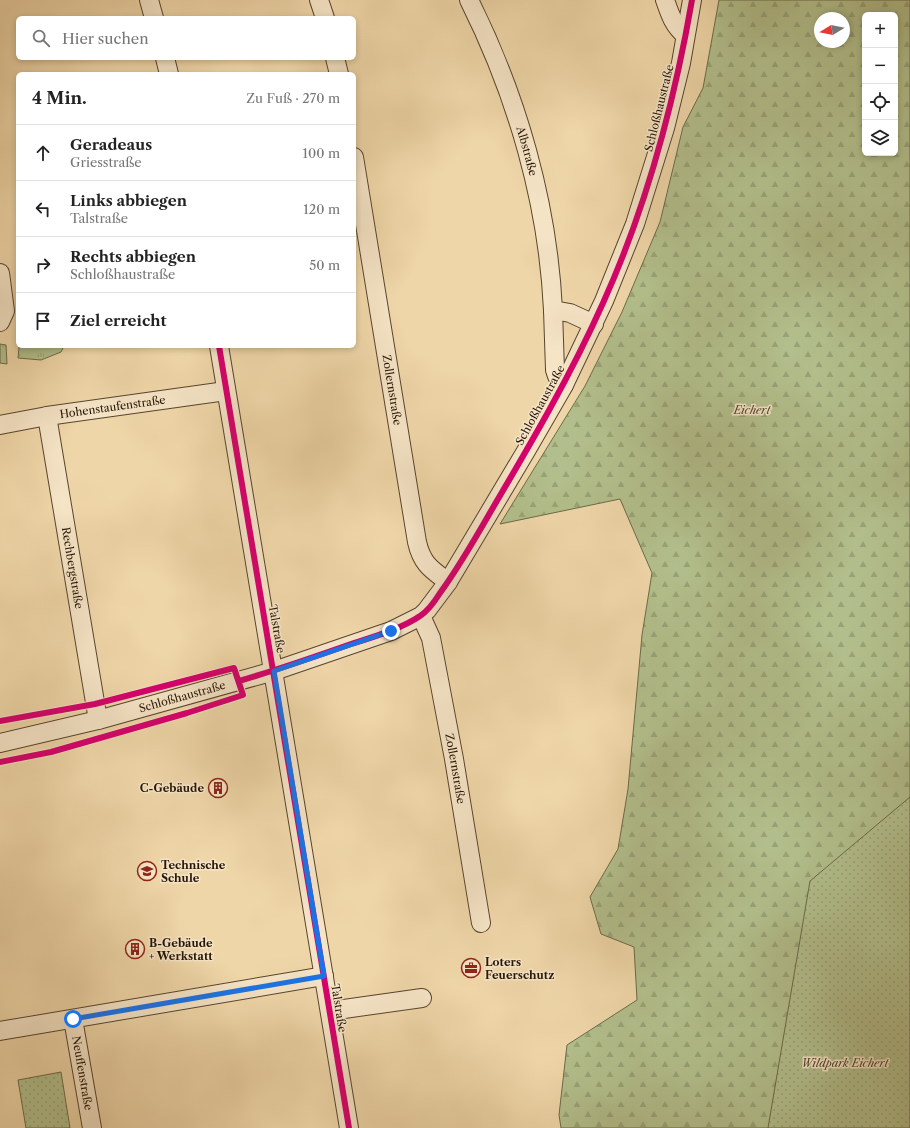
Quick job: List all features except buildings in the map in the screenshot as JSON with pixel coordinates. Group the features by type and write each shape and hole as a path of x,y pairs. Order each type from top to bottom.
{"street":[{"path":"149,0 153,16"},
{"path":"319,0 324,16"},
{"name":"Albstraße","path":"469,0 499,67 526,148 545,232 553,310 556,370 557,376 564,385"},
{"path":"665,0 673,22 678,29 685,34"},
{"name":"Schloßhaustraße","path":"0,743 98,720 274,671 391,631 421,616 448,582 487,518 564,385 594,324 629,237 652,173 674,92 692,0"},
{"path":"166,60 168,72"},
{"path":"336,60 338,72"},
{"name":"Zollernstraße","path":"357,185 416,542 424,561 448,582"},
{"path":"0,273 6,311 0,322"},
{"path":"553,310 570,313 594,324"},
{"name":"Talstraße","path":"219,348 349,1128"},
{"name":"Hohenstaufenstraße","path":"0,425 46,416 226,391"},
{"name":"Rechbergstraße","path":"46,416 98,720"},
{"name":"Zollernstraße","path":"421,616 432,646 454,759 482,922"},
{"path":"0,1031 324,976"},
{"name":"Talstraße","path":"330,1011 422,998"},
{"name":"Neuffenstraße","path":"73,1019 92,1128"}],"green space":[{"name":"Eichert","path":"719,0 910,0 910,1128 561,1128 559,1115 567,1045 637,1000 634,947 601,934 590,897 618,849 628,789 642,635 652,573 620,499 500,524 585,386 622,312 660,222 683,127 703,88"},
{"path":"0,344 6,345 7,364 0,363"},
{"path":"19,348 63,348 61,352 41,360 18,358"},
{"name":"Wildpark Eichert","path":"910,797 910,1128 768,1128 810,881"},
{"path":"61,1072 70,1128 26,1128 18,1080"}],"cycle path":[{"path":"239,681 396,629 412,621 429,609 454,573 521,460 564,383 591,330 619,266 646,192 668,116 692,0"},
{"path":"219,348 349,1128"},
{"path":"0,721 95,704 234,668 243,695 187,713 51,752 0,762"}],"place":[{"name":"C-Gebäude","path":"218,788"},
{"name":"Technische Schule","path":"147,871"},
{"name":"B-Gebäude + Werkstatt","path":"135,949"},
{"name":"Loters Feuerschutz","path":"471,968"}],"route":[{"path":"73,1019 324,976 274,671 391,631"}]}
